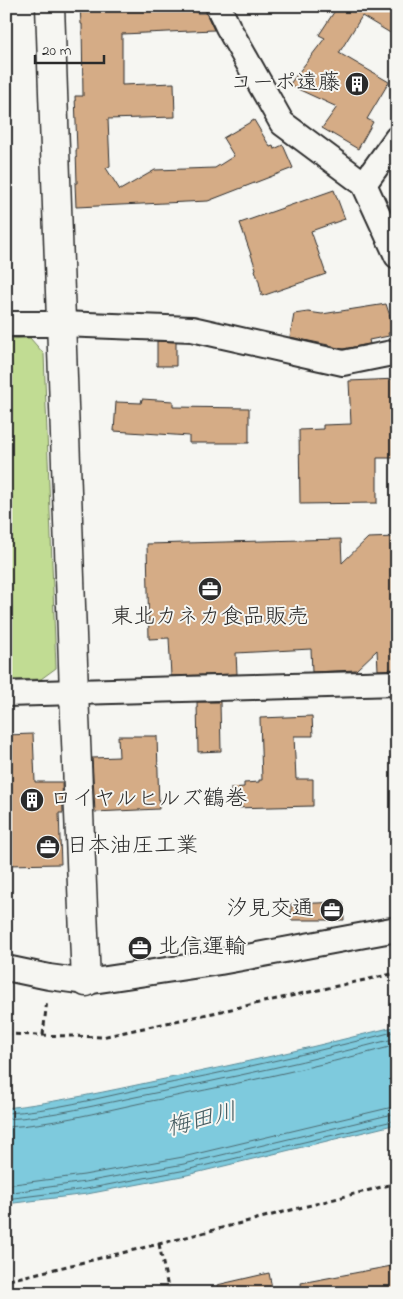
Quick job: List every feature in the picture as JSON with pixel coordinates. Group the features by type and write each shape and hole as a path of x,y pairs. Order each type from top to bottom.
{"street":[{"path":"50,6 86,982"},
{"path":"218,6 282,123 364,184 397,256"},
{"path":"364,184 397,138"},
{"path":"6,324 192,329 343,363 397,352"},
{"path":"6,694 397,683"},
{"path":"6,968 86,982 220,962 397,929"}],"path":[{"path":"6,1034 102,1037 397,973"},
{"path":"43,1035 49,977"},
{"path":"8,1280 159,1244 397,1183"},
{"path":"159,1244 169,1293"},
{"path":"6,1246 10,1293"}],"green space":[{"path":"30,338 44,354 56,668 41,679 6,680 6,339"}],"water":[{"name":"梅田川","path":"397,1026 397,1124 187,1175 87,1194 6,1204 6,1108 64,1099 219,1068"}],"building":[{"path":"80,6 196,6 197,13 206,13 214,30 122,34 122,85 174,83 175,117 108,119 110,166 106,168 120,190 155,170 215,168 234,156 223,138 254,120 270,147 273,146 274,149 283,145 293,168 208,201 76,207 77,150 75,96 83,96"},
{"path":"338,6 397,6 397,37 362,16 339,53 389,82 367,119 373,122 358,149 322,128 337,107 289,85 325,38 319,35"},
{"path":"334,190 345,219 311,231 326,274 262,296 256,269 240,223"},
{"path":"386,304 393,332 388,333 389,336 369,340 370,344 343,349 290,337 294,314 308,312 322,314"},
{"path":"157,341 176,342 176,366 157,366"},
{"path":"397,379 397,458 377,458 377,503 300,504 299,430 323,429 323,425 351,424 349,381"},
{"path":"142,399 173,401 173,407 249,408 249,443 189,443 189,436 114,431 116,402 141,403"},
{"path":"397,537 397,669 378,670 377,650 356,670 312,672 311,649 236,653 237,674 171,676 169,638 149,639 147,544 341,539 342,563 368,538"},
{"path":"197,702 220,702 221,751 198,752"},
{"path":"312,716 313,736 294,736 296,779 313,779 313,806 232,808 231,788 244,787 244,783 262,780 260,718"},
{"path":"33,734 35,782 62,782 63,813 59,813 61,864 6,865 6,735"},
{"path":"118,736 157,736 159,809 95,812 92,758 119,757"},
{"path":"343,902 344,920 291,920 291,904"},
{"path":"397,1265 397,1293 302,1293 301,1283"},
{"path":"269,1273 273,1293 218,1293 217,1285"}],"place":[{"name":"コーポ遠藤","path":"357,84"},
{"name":"東北カネカ食品販売","path":"210,589"},
{"name":"ロイヤルヒルズ鶴巻","path":"32,800"},
{"name":"日本油圧工業","path":"48,847"},
{"name":"汐見交通","path":"332,910"},
{"name":"北信運輸","path":"140,948"}]}
